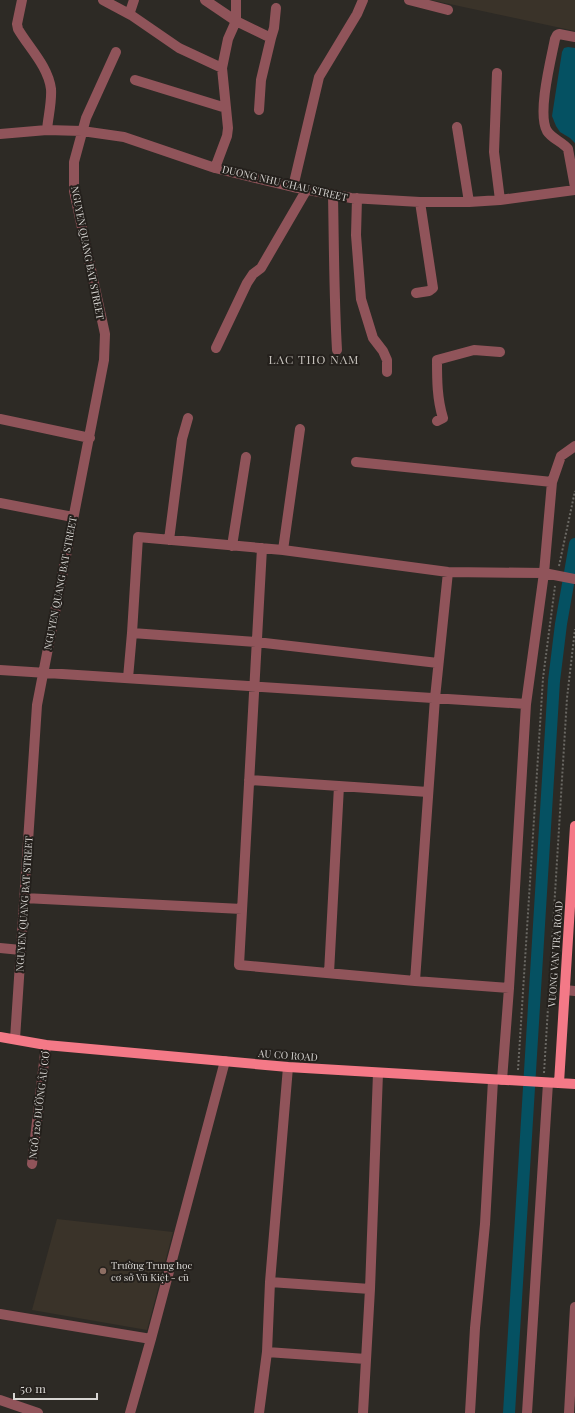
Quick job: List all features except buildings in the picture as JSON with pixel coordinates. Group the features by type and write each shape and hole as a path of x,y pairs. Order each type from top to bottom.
{"main road":[{"name":"VUONG VAN TRA ROAD","path":"559,1083 570,991 575,826"},
{"name":"AU CO ROAD","path":"0,1037 46,1045 288,1068 575,1084"}],"street":[{"path":"22,0 17,24 18,29 45,70 51,89 47,130"},
{"path":"103,0 131,15 179,48 222,68"},
{"path":"131,15 134,0"},
{"path":"205,0 236,21 271,38"},
{"path":"215,168 227,136 228,128 222,68 228,39 236,21 236,0"},
{"path":"293,187 319,77 357,14 363,0"},
{"path":"409,0 448,10"},
{"path":"259,110 261,80 274,28 276,8"},
{"path":"575,37 559,34 555,39 546,87 544,109 545,127 548,133 565,145 568,149 575,189"},
{"name":"NGUYEN QUANG BAT STREET","path":"16,1039 37,705 104,360 105,334 74,191 74,162 82,132 102,80 116,52"},
{"path":"497,72 494,152 500,200"},
{"path":"135,80 226,108"},
{"path":"457,127 469,202"},
{"name":"DUONG NHU CHAU STREET","path":"0,134 47,130 124,137 215,168 293,187 357,198 420,202 469,202 500,200 575,189"},
{"path":"216,348 247,283 253,274 261,268 307,189"},
{"path":"333,195 337,350"},
{"path":"357,198 356,235 361,299 373,338 383,351 387,360 387,372"},
{"path":"416,293 433,288 420,202"},
{"path":"437,421 443,418 440,409 437,360 474,350 500,352"},
{"path":"169,540 182,439 188,418"},
{"path":"0,419 90,438"},
{"path":"283,550 300,429"},
{"path":"470,1413 475,1328 485,1224 506,1080 509,988 526,704 544,573 552,482 561,456 575,446"},
{"path":"232,546 246,457"},
{"path":"356,462 552,482"},
{"path":"0,503 73,517"},
{"path":"128,678 138,537 283,550 448,572 544,573 575,579"},
{"path":"262,548 239,965 509,988"},
{"path":"415,981 435,698 448,572"},
{"path":"132,633 256,642 438,663"},
{"path":"0,670 526,704"},
{"path":"249,780 428,792"},
{"path":"329,973 339,786"},
{"path":"24,898 242,909"},
{"path":"0,948 21,950"},
{"name":"NGÕ 120 ĐƯỜNG ÂU CƠ","path":"32,1164 46,1045"},
{"path":"130,1413 225,1061"},
{"path":"259,1413 267,1352 270,1282 288,1068"},
{"path":"363,1413 370,1290 378,1072"},
{"path":"527,1413 546,1082"},
{"path":"270,1282 370,1290"},
{"path":"569,1413 575,1307"},
{"path":"0,1314 151,1339"},
{"path":"267,1352 366,1360"},
{"path":"0,1400 38,1413"}],"path":[{"path":"506,1080 543,678 558,575 575,491"},
{"path":"546,1082 567,698 575,629"}],"shaded area":[{"path":"431,0 575,0 575,31"},
{"name":"Trường Trung học cơ sở Vũ Kiệt - cũ","path":"57,1219 173,1232 147,1330 32,1310"}],"water":[{"path":"564,48 575,48 575,143 560,132 552,116 562,52"}],"waterway":[{"path":"509,1413 554,681 561,624 575,544"}],"place":[{"name":"Trường Trung học cơ sở Vũ Kiệt - cũ","path":"103,1271"}],"district":[{"name":"LAC THO NAM","path":"314,360"}]}
